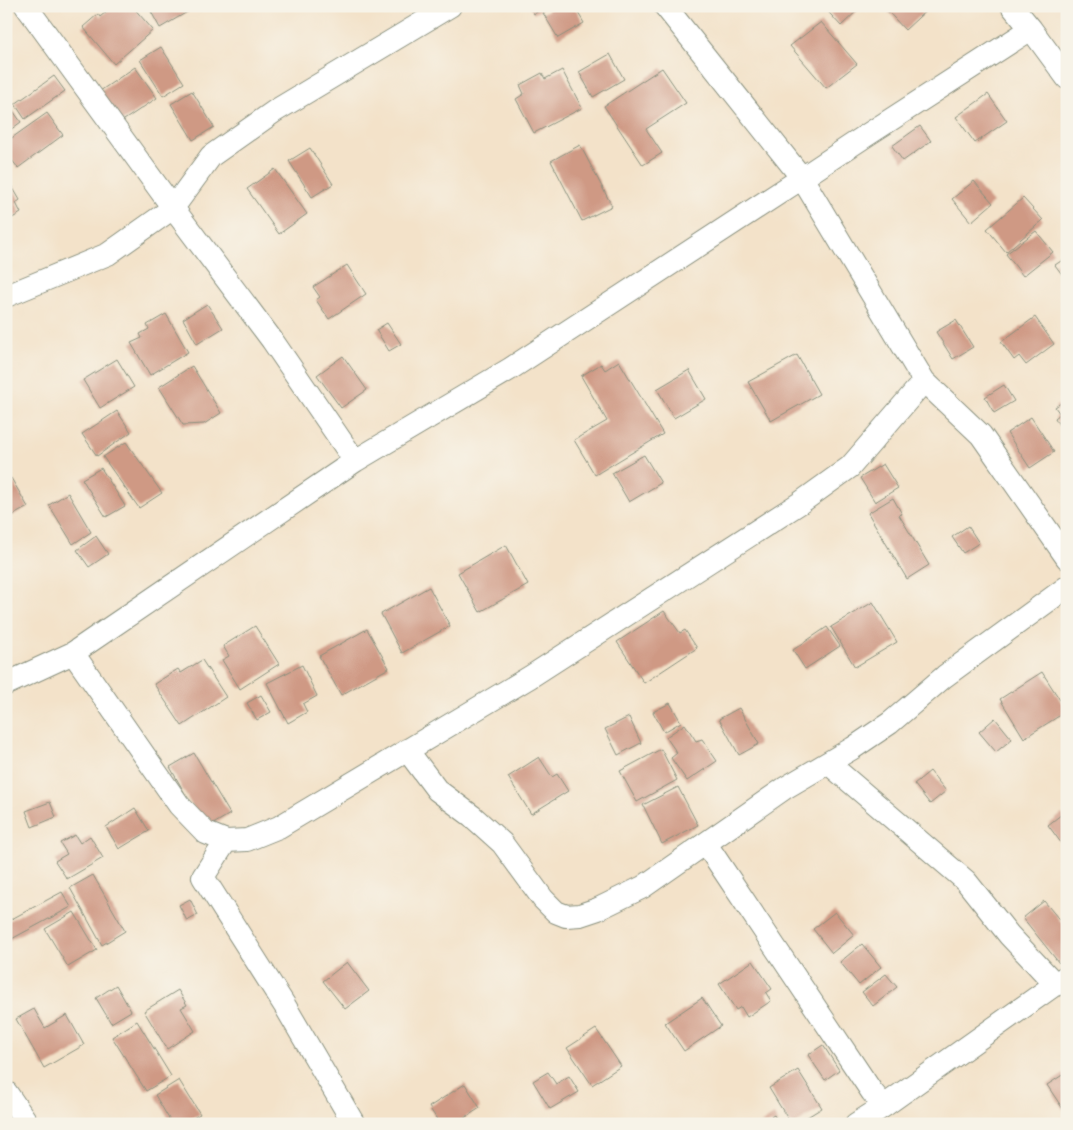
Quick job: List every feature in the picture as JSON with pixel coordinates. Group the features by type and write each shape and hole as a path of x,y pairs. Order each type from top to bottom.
{"street":[{"path":"26,6 272,340 355,461"},
{"path":"6,296 108,254 173,208 212,156 219,150 275,111 450,6"},
{"path":"665,6 802,178 924,381 981,435 1067,558"},
{"path":"1012,6 1067,78"},
{"path":"6,684 73,653 355,461 510,369 1031,29"},
{"path":"73,653 179,805 206,833 226,841 247,840 279,827 530,677 800,503 850,467 924,381"},
{"path":"406,750 437,790 472,816 502,843 543,899 556,912 566,916 580,916 643,887 785,788 853,748 890,723 945,676 1067,588"},
{"path":"828,763 966,881 1009,935 1061,981 856,1124"},
{"path":"226,841 202,877 285,1006 354,1124"},
{"path":"706,844 872,1092 884,1106"},
{"path":"6,1092 28,1124"}],"building":[{"path":"113,6 132,6 153,30 114,64 83,27 98,14 100,17"},
{"path":"148,6 193,6 194,8 160,28"},
{"path":"529,6 546,6 534,14"},
{"path":"555,6 574,6 584,23 558,38 543,13"},
{"path":"823,6 862,6 841,26"},
{"path":"883,6 931,6 905,30"},
{"path":"821,22 857,64 826,88 790,46"},
{"path":"161,47 184,83 163,96 140,60"},
{"path":"610,54 624,79 593,97 579,72"},
{"path":"135,67 157,98 121,122 100,91"},
{"path":"662,68 686,103 646,129 662,153 643,165 604,106"},
{"path":"562,70 582,108 534,133 516,99 524,94 520,85 542,73 545,79"},
{"path":"54,76 65,91 25,119 15,104"},
{"path":"192,91 214,127 193,140 171,104"},
{"path":"988,94 1007,121 975,143 956,117"},
{"path":"6,101 21,122 6,133"},
{"path":"47,113 63,135 18,168 6,152 6,142"},
{"path":"920,126 931,141 903,161 892,146"},
{"path":"580,145 612,206 582,221 551,161"},
{"path":"310,148 333,184 312,197 289,161"},
{"path":"275,169 307,214 279,234 247,189"},
{"path":"6,176 20,200 16,203 21,213 7,221 10,226 6,228"},
{"path":"974,181 993,203 971,222 952,199"},
{"path":"1023,198 1043,220 1006,252 987,229"},
{"path":"1036,231 1053,252 1023,276 1006,254"},
{"path":"1067,257 1067,281 1055,265"},
{"path":"347,265 366,294 329,319 316,300 320,297 313,287"},
{"path":"207,304 223,328 197,344 183,319"},
{"path":"166,314 188,352 150,375 131,343 142,338 140,334 149,329 147,325"},
{"path":"1035,317 1054,344 1026,365 1019,356 1014,360 1001,342"},
{"path":"956,320 973,347 953,359 936,332"},
{"path":"387,323 401,344 389,351 376,330"},
{"path":"797,355 819,394 771,421 748,382"},
{"path":"343,356 367,390 341,408 317,375"},
{"path":"117,359 134,387 100,408 83,380"},
{"path":"619,361 663,434 595,475 574,440 607,421 581,376 601,364 605,370"},
{"path":"192,366 221,413 204,424 183,425 159,387"},
{"path":"689,370 706,399 674,418 657,389"},
{"path":"1004,385 1014,401 994,413 985,397"},
{"path":"1067,399 1067,434 1065,435 1055,418 1060,414 1055,407"},
{"path":"117,411 131,432 97,456 82,434"},
{"path":"1031,417 1054,452 1030,468 1007,433"},
{"path":"126,442 162,493 139,508 103,457"},
{"path":"644,455 661,483 629,502 612,473"},
{"path":"883,464 898,488 875,502 860,478"},
{"path":"101,468 125,506 106,517 82,479"},
{"path":"11,478 28,507 6,519 6,481"},
{"path":"68,493 91,532 73,544 49,505"},
{"path":"893,498 902,514 899,515 929,565 907,579 868,513"},
{"path":"968,526 979,543 963,553 952,537"},
{"path":"96,536 108,554 89,567 77,550"},
{"path":"506,545 528,585 480,612 458,573"},
{"path":"429,587 450,626 402,653 381,614"},
{"path":"873,602 897,642 855,667 831,627"},
{"path":"664,611 680,633 685,630 697,648 644,683 617,642"},
{"path":"255,626 279,664 240,689 222,660 229,656 223,646"},
{"path":"827,627 840,646 805,669 793,650"},
{"path":"367,629 389,668 341,695 319,656"},
{"path":"202,660 226,697 182,726 154,684 178,669 181,673"},
{"path":"302,665 317,696 303,704 307,712 288,723 267,683"},
{"path":"1042,672 1067,711 1024,738 1000,699"},
{"path":"261,695 271,712 257,720 247,703"},
{"path":"670,703 681,722 664,732 653,712"},
{"path":"739,708 759,744 739,755 719,719"},
{"path":"629,717 641,743 618,755 605,729"},
{"path":"995,718 1012,739 996,752 979,732"},
{"path":"685,724 696,741 702,739 717,761 687,781 671,758 677,753 666,737"},
{"path":"661,749 677,780 637,802 620,771"},
{"path":"194,753 230,814 205,829 170,767"},
{"path":"539,757 552,777 557,774 568,791 531,814 508,777"},
{"path":"930,771 946,791 930,804 914,784"},
{"path":"678,787 698,825 662,844 643,805"},
{"path":"50,802 56,817 32,827 26,811"},
{"path":"135,808 149,831 119,849 106,827"},
{"path":"1062,814 1067,820 1067,851 1048,825"},
{"path":"75,835 80,843 90,836 103,858 67,879 55,861 67,854 60,843"},
{"path":"93,875 125,931 102,945 70,888"},
{"path":"62,892 71,907 6,942 6,922"},
{"path":"190,899 198,915 187,921 179,905"},
{"path":"1044,901 1067,929 1067,957 1059,963 1023,918"},
{"path":"74,912 97,950 68,967 45,929"},
{"path":"835,912 854,935 832,953 813,929"},
{"path":"862,944 881,967 859,985 840,962"},
{"path":"753,961 772,989 766,993 771,1001 747,1017 741,1007 736,1010 719,984"},
{"path":"347,962 369,991 345,1009 323,981"},
{"path":"886,974 897,987 873,1006 862,992"},
{"path":"116,985 131,1011 111,1023 96,998"},
{"path":"178,990 187,1005 181,1008 195,1031 167,1049 144,1011"},
{"path":"702,998 721,1026 684,1051 665,1023"},
{"path":"34,1009 45,1028 67,1015 84,1045 44,1068 16,1019"},
{"path":"137,1021 171,1076 146,1091 112,1037"},
{"path":"596,1029 621,1066 592,1085 567,1048"},
{"path":"823,1045 839,1070 825,1080 808,1055"},
{"path":"798,1070 822,1108 796,1124 791,1124 769,1088"},
{"path":"548,1072 556,1084 569,1076 579,1092 550,1109 533,1081"},
{"path":"1067,1072 1067,1115 1047,1085"},
{"path":"179,1080 200,1114 183,1124 172,1124 155,1095"},
{"path":"465,1084 480,1108 455,1124 440,1124 429,1107"},
{"path":"774,1115 779,1124 760,1124"}]}
